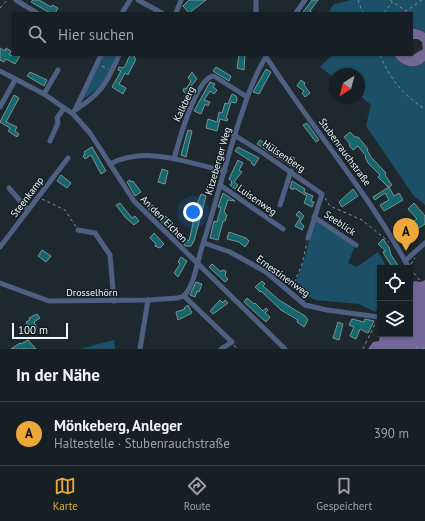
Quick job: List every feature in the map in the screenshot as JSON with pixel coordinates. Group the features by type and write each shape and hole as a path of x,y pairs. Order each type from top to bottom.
{"street":[{"path":"16,0 35,12"},
{"path":"123,12 130,0"},
{"path":"138,0 160,12"},
{"path":"176,12 181,0"},
{"path":"256,0 256,12"},
{"path":"297,12 305,0"},
{"path":"74,112 101,56"},
{"path":"74,112 93,98 105,84 119,56"},
{"name":"Kitzeberger Weg","path":"185,295 204,243 234,135 247,97 265,56"},
{"name":"Stubenrauchstraße","path":"265,56 366,197 389,231 408,265"},
{"path":"44,94 58,70"},
{"name":"An den Eichen","path":"0,71 44,94 64,108 74,112 90,133 134,202 285,349"},
{"name":"Kalkberg","path":"174,159 184,126 196,97 207,79 214,76 225,85 247,97"},
{"path":"0,107 15,80"},
{"path":"50,141 58,123 57,118 64,108"},
{"name":"Hülsenberg","path":"234,135 291,171 322,194"},
{"path":"110,164 140,155 157,155 225,171"},
{"name":"Steenkamp","path":"0,247 68,158"},
{"path":"280,205 291,171"},
{"name":"Luisenweg","path":"220,185 283,229"},
{"path":"9,188 28,210"},
{"name":"Seeblick","path":"308,238 322,194"},
{"name":"Seeblick","path":"314,217 356,245"},
{"path":"78,230 95,233 110,255 114,301"},
{"name":"Ernestinenweg","path":"204,243 230,252 266,272 305,305 315,308 377,317"},
{"path":"405,261 425,243"},
{"name":"Drosselhörn","path":"0,283 49,301 148,300 178,298 185,295"},
{"path":"185,295 232,342 221,349"},
{"path":"140,349 148,300"}],"path":[{"path":"0,8 7,0"},
{"path":"358,0 363,12"},
{"path":"385,12 391,1 408,11 422,0"},
{"path":"380,56 387,72 399,89 411,100 425,109"},
{"path":"97,64 112,71"},
{"path":"322,194 330,206 362,220 390,244"},
{"path":"39,196 65,210 78,230"},
{"path":"290,292 302,264 308,238"},
{"path":"412,265 416,257"},
{"path":"414,273 425,287"},
{"path":"364,349 377,321"},
{"path":"416,346 425,348"}],"shaded area":[{"path":"351,0 425,0 425,33 413,28 413,12 329,12 334,4"},
{"path":"413,28 425,33 425,61 417,66 408,66 400,62 395,56 413,56 423,49 422,42 418,39 413,39"},
{"path":"103,56 116,56 99,87 81,100"},
{"path":"331,56 395,56 400,62 408,66 417,66 425,61 425,205 414,196 366,126 371,105 365,100 365,68 329,68 329,74 320,67"},
{"path":"315,220 355,246 348,263 357,267 378,252 385,265 377,265 377,310 375,312 359,304 315,300 293,288 303,263"},
{"path":"425,280 425,349 368,349 373,342 379,341 380,337 413,337 413,282 421,282"},
{"path":"114,340 115,349 79,349"}],"building":[{"path":"33,0 39,0 51,7 52,5 58,8 56,12 48,12 31,2"},
{"path":"189,0 206,0 190,12 188,12 183,6"},
{"path":"312,0 318,0 310,11 312,12 303,12"},
{"path":"0,48 5,51 6,48 11,51 9,55 20,56 15,64 6,59 4,62 0,60"},
{"path":"130,56 135,56 134,58 136,59 128,75 125,73 119,84 126,88 123,94 112,87 121,71 118,70 119,67 123,68"},
{"path":"239,56 245,56 244,70 237,68"},
{"path":"216,67 231,76 229,81 213,71"},
{"path":"266,69 271,72 259,94 253,92"},
{"path":"30,72 47,80 44,86 27,76"},
{"path":"192,72 197,79 191,86 194,88 189,96 183,91 191,81 188,78"},
{"path":"301,80 305,83 304,85 310,93 305,97 302,93 304,91 297,86"},
{"path":"210,82 215,84 213,87 217,90 214,94 210,91 204,100 210,102 208,106 205,104 201,114 194,111"},
{"path":"232,94 236,96 237,99 236,103 231,102 226,118 228,119 227,121 220,119 217,131 206,128 208,119 217,122 219,112 222,113 225,103 228,104"},
{"path":"14,95 19,98 6,122 17,127 15,131 19,134 17,137 8,131 10,128 0,122"},
{"path":"307,123 319,140 316,142 303,125"},
{"path":"188,130 192,131 186,157 181,155"},
{"path":"350,132 355,137 358,137 368,149 367,150 371,157 386,173 385,175 392,185 388,187 378,177 380,175 368,163 365,157 366,156 358,146 353,150 349,145 350,144 344,137"},
{"path":"260,140 270,146 271,145 290,158 291,156 294,157 294,161 300,166 297,170 257,144"},
{"path":"92,147 106,171 101,174 91,155 85,159 83,156 85,155 84,152"},
{"path":"238,147 259,158 254,166 251,163 252,162 235,151"},
{"path":"238,160 243,163 239,170 242,172 234,182 238,185 235,189 230,185 232,182 229,179"},
{"path":"162,169 168,171 165,184 158,182"},
{"path":"61,175 71,183 67,188 57,181"},
{"path":"130,180 131,182 133,181 141,192 135,196 127,182"},
{"path":"292,181 305,189 304,192 313,196 311,201 314,202 312,207 304,203 307,196 294,188 293,190 290,188"},
{"path":"389,187 394,196 399,193 403,200 384,211 380,205 389,200 385,193 375,200 373,197"},
{"path":"353,189 358,196 342,207 339,202"},
{"path":"223,193 235,201 228,200 224,212 227,215 225,221 223,221 218,240 210,238 214,221 217,222 221,207 218,207"},
{"path":"201,194 206,196 194,241 191,246 185,246 181,239 184,238 189,241 194,218 192,218"},
{"path":"120,203 132,218 135,216 139,221 134,225 125,217 116,205"},
{"path":"414,203 425,216 425,224 401,240 395,230 401,226 402,228 417,219 408,209"},
{"path":"150,205 154,206 155,211 172,220 168,228 148,209"},
{"path":"299,211 304,216 300,222 304,226 302,230 295,226 300,218 296,215"},
{"path":"229,232 246,238 249,241 245,247 239,242 227,239"},
{"path":"154,233 164,244 160,248 155,246 156,244 150,238"},
{"path":"383,239 389,247 391,255 398,265 391,265 383,252 386,251 378,244"},
{"path":"42,250 51,256 46,262 38,256"},
{"path":"181,257 187,261 178,277 174,273 180,264 178,262"},
{"path":"212,264 221,272 222,270 226,271 225,276 228,279 225,282 209,267"},
{"path":"262,281 265,284 263,286 279,300 305,316 308,320 304,327 297,322 298,320 281,310 255,287"},
{"path":"196,282 202,284 195,297 190,295"},
{"path":"247,298 263,311 266,308 268,310 265,313 270,317 266,322 244,302"},
{"path":"220,300 223,303 225,300 228,303 213,314 210,311"},
{"path":"188,305 192,313 178,320 176,312 185,309 184,308"},
{"path":"37,314 40,318 34,322 37,328 32,332 26,322 30,320 29,318"},
{"path":"352,319 364,322 365,319 374,321 368,333 360,329 356,339 350,336 354,327 349,325"},
{"path":"338,322 343,324 339,340 333,338"},
{"path":"28,340 36,349 11,349 20,343 21,344"}],"place":[{"name":"Mönkeberg, Anleger","path":"406,251"}]}
